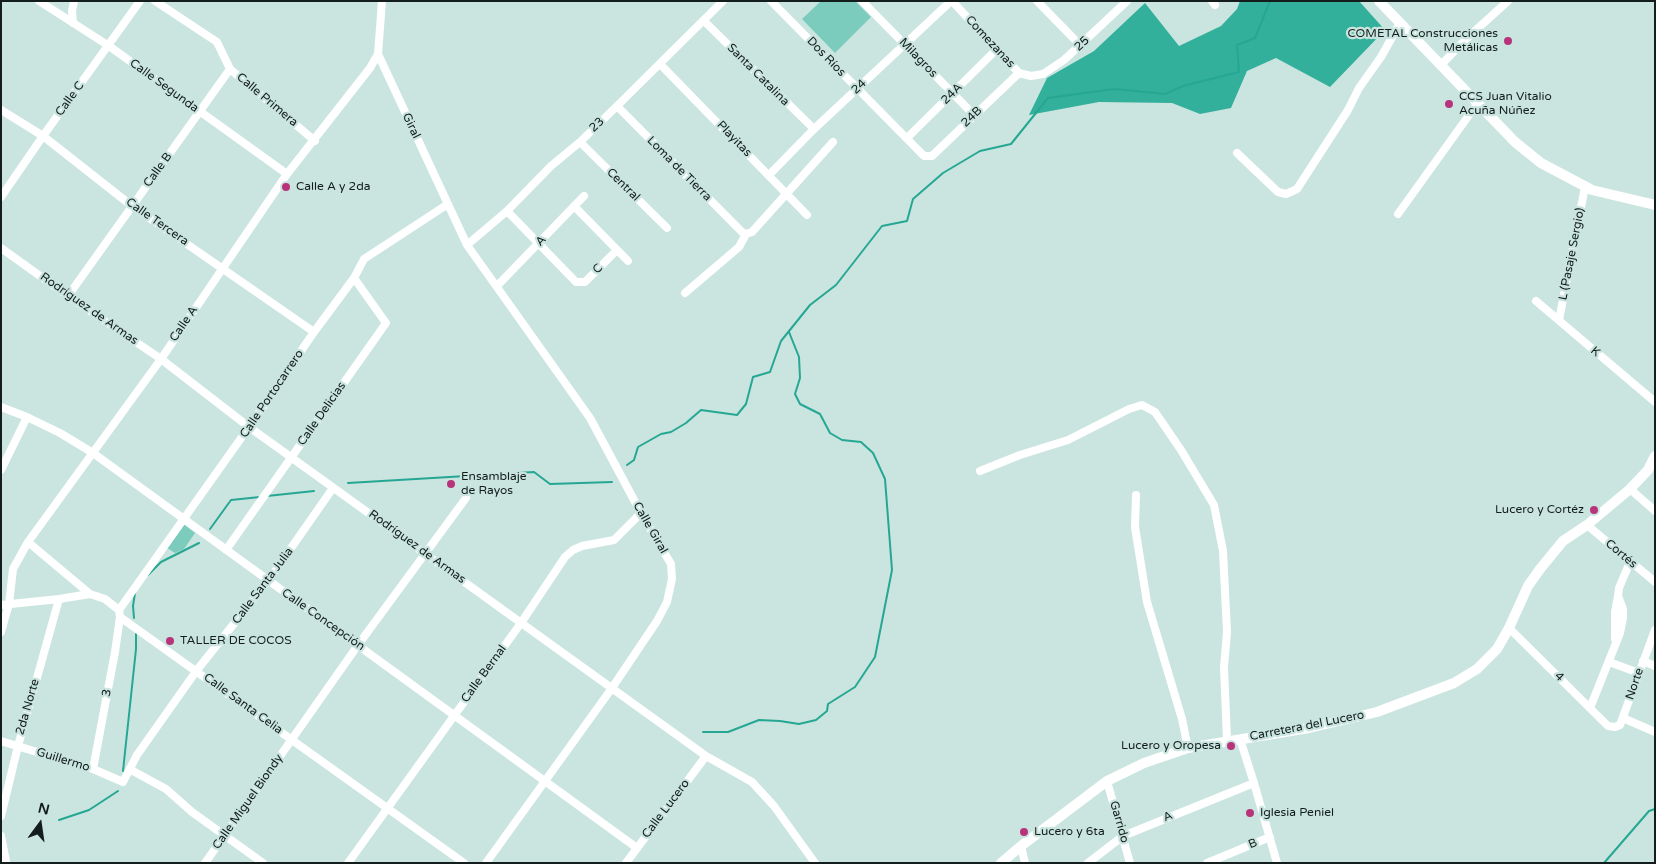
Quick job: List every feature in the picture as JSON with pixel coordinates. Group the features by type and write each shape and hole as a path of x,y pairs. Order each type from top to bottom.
{"main road":[{"path":"1379,1 1477,104 1528,153 1554,171 1585,187 1616,197 1655,205"},
{"name":"Carretera del Lucero","path":"1001,863 1107,780 1144,763 1188,748 1227,740 1309,728 1377,712 1454,683 1477,669 1497,649 1528,586 1563,541 1587,525 1630,489 1648,470 1655,456"}],"street":[{"name":"Calle Segunda","path":"39,1 109,46 287,174"},
{"path":"73,23 72,11 74,1"},
{"name":"Calle C","path":"1,197 140,1"},
{"name":"Calle Primera","path":"154,1 217,42 230,68 315,140"},
{"name":"Giral","path":"382,1 378,54 467,245"},
{"name":"23","path":"467,245 507,211 551,166 580,142 724,1"},
{"name":"Dos Ríos","path":"771,1 924,156"},
{"name":"Milagros","path":"862,1 974,115"},
{"name":"24","path":"769,175 814,129 951,1"},
{"name":"Comezanas","path":"951,1 1019,73 1031,76"},
{"path":"1037,1 1080,46"},
{"name":"25","path":"1031,76 1042,74 1064,60 1127,1"},
{"path":"1440,65 1508,1"},
{"name":"Santa Catalina","path":"704,21 814,129"},
{"path":"1237,153 1278,192 1286,194 1296,189 1348,110 1359,88 1381,57 1400,23"},
{"name":"24A","path":"906,138 997,49"},
{"name":"Calle A","path":"1,632 13,570 28,542 161,359 287,174 370,68 378,54"},
{"name":"Playitas","path":"660,64 807,215"},
{"name":"Calle B","path":"68,296 230,68"},
{"name":"24B","path":"924,156 932,156 1019,73"},
{"path":"1398,214 1477,104"},
{"name":"Loma de Tierra","path":"617,106 744,233"},
{"name":"Calle Tercera","path":"1,110 43,136 132,206 314,332"},
{"name":"Central","path":"580,142 667,228"},
{"path":"685,293 738,247 744,233 752,232 833,142"},
{"name":"L (Pasaje Sergio)","path":"1559,320 1585,187"},
{"name":"A","path":"497,286 584,196"},
{"name":"Calle Portocarrero","path":"120,613 314,332 354,278 358,267 368,255 448,204"},
{"path":"574,206 628,262"},
{"path":"507,211 538,244"},
{"name":"C","path":"538,244 576,282 585,282 617,250"},
{"name":"Calle Giral","path":"467,245 590,418 641,514 671,564 672,579 667,602 658,621 486,863"},
{"name":"Rodríguez de Armas","path":"1,248 161,359 249,427 706,756 752,782 774,806 815,863"},
{"name":"Calle Delicias","path":"226,550 386,323 354,278"},
{"name":"K","path":"1536,301 1655,402"},
{"path":"980,471 1020,455 1068,440 1129,409 1142,405 1155,412 1181,450 1214,505 1223,551 1227,632 1224,667 1227,740"},
{"name":"Calle Concepción","path":"1,407 60,433 93,452 637,848"},
{"path":"1,470 27,417"},
{"name":"Calle Santa Julia","path":"123,782 131,770 137,755 197,670 268,581 333,488"},
{"path":"1630,489 1655,511"},
{"path":"1136,495 1135,527 1147,602 1182,719 1188,748"},
{"name":"Calle Miguel Biondy","path":"205,863 358,645 427,554 466,498"},
{"name":"Calle Bernal","path":"348,863 521,623 565,556 582,546 614,540 641,514"},
{"name":"Cortés","path":"1587,525 1655,582"},
{"name":"Calle Santa Celia","path":"28,542 90,594 105,599 120,613 197,670 464,863"},
{"path":"1590,708 1615,646 1615,612 1619,588 1630,562"},
{"path":"5,605 90,594"},
{"name":"2da Norte","path":"1,816 18,746 59,599"},
{"name":"3","path":"93,769 120,613"},
{"name":"4","path":"1509,628 1608,726 1615,727 1620,725 1623,718"},
{"name":"Norte","path":"1623,718 1655,630"},
{"path":"1643,661 1655,666"},
{"path":"1608,662 1639,673"},
{"path":"1623,718 1655,732"},
{"path":"1240,739 1277,863"},
{"name":"Guillermo","path":"1,741 93,769 123,782"},
{"name":"Calle Lucero","path":"626,863 706,756"},
{"path":"131,770 166,789 192,812 263,863"},
{"name":"Garrido","path":"1107,780 1130,863"},
{"name":"A","path":"1088,863 1123,836 1254,782"},
{"path":"1,836 4,860 15,863"},
{"name":"B","path":"1207,863 1270,837"},
{"path":"1021,846 1025,863"}],"green space":[{"path":"821,1 855,1 871,17 835,53 802,19"},
{"path":"1240,1 1359,1 1385,30 1330,87 1276,58 1247,71 1231,108 1200,114 1172,103 1099,102 1029,115 1047,78 1094,51 1145,3 1179,46 1221,26 1237,9"},
{"path":"182,523 195,533 184,549 175,553 167,548"}],"waterway":[{"path":"627,465 634,460 638,447 661,434 671,432 686,423 701,410 737,415 746,404 753,377 770,372 781,341 810,305 836,285 882,226 907,221 913,199 943,173 980,151 1011,144 1048,98 1114,89 1165,94 1183,86 1239,72 1237,45 1255,38 1270,1"},
{"path":"703,732 728,732 759,720 799,724 816,720 827,711 828,704 855,687 875,657 892,570 885,479 873,453 861,442 842,440 830,433 820,414 800,404 795,394 800,378 799,357 789,332"},
{"path":"348,483 534,472 550,484 612,482"},
{"path":"267,496 314,491"},
{"path":"210,529 231,500 260,497"},
{"path":"148,575 161,562 199,543"},
{"path":"134,618 135,593"},
{"path":"123,771 136,634"},
{"path":"59,820 89,810 118,791"},
{"path":"1604,863 1649,811 1655,809"}],"place":[{"name":"COMETAL Construcciones Metálicas","path":"1508,41"},
{"name":"CCS Juan Vitalio Acuña Núñez","path":"1449,104"},
{"name":"Calle A y 2da","path":"286,187"},
{"name":"Ensamblaje de Rayos","path":"451,484"},
{"name":"Lucero y Cortéz","path":"1594,510"},
{"name":"TALLER DE COCOS","path":"170,641"},
{"name":"Lucero y Oropesa","path":"1231,746"},
{"name":"Iglesia Peniel","path":"1250,813"},
{"name":"Lucero y 6ta","path":"1024,832"}]}
